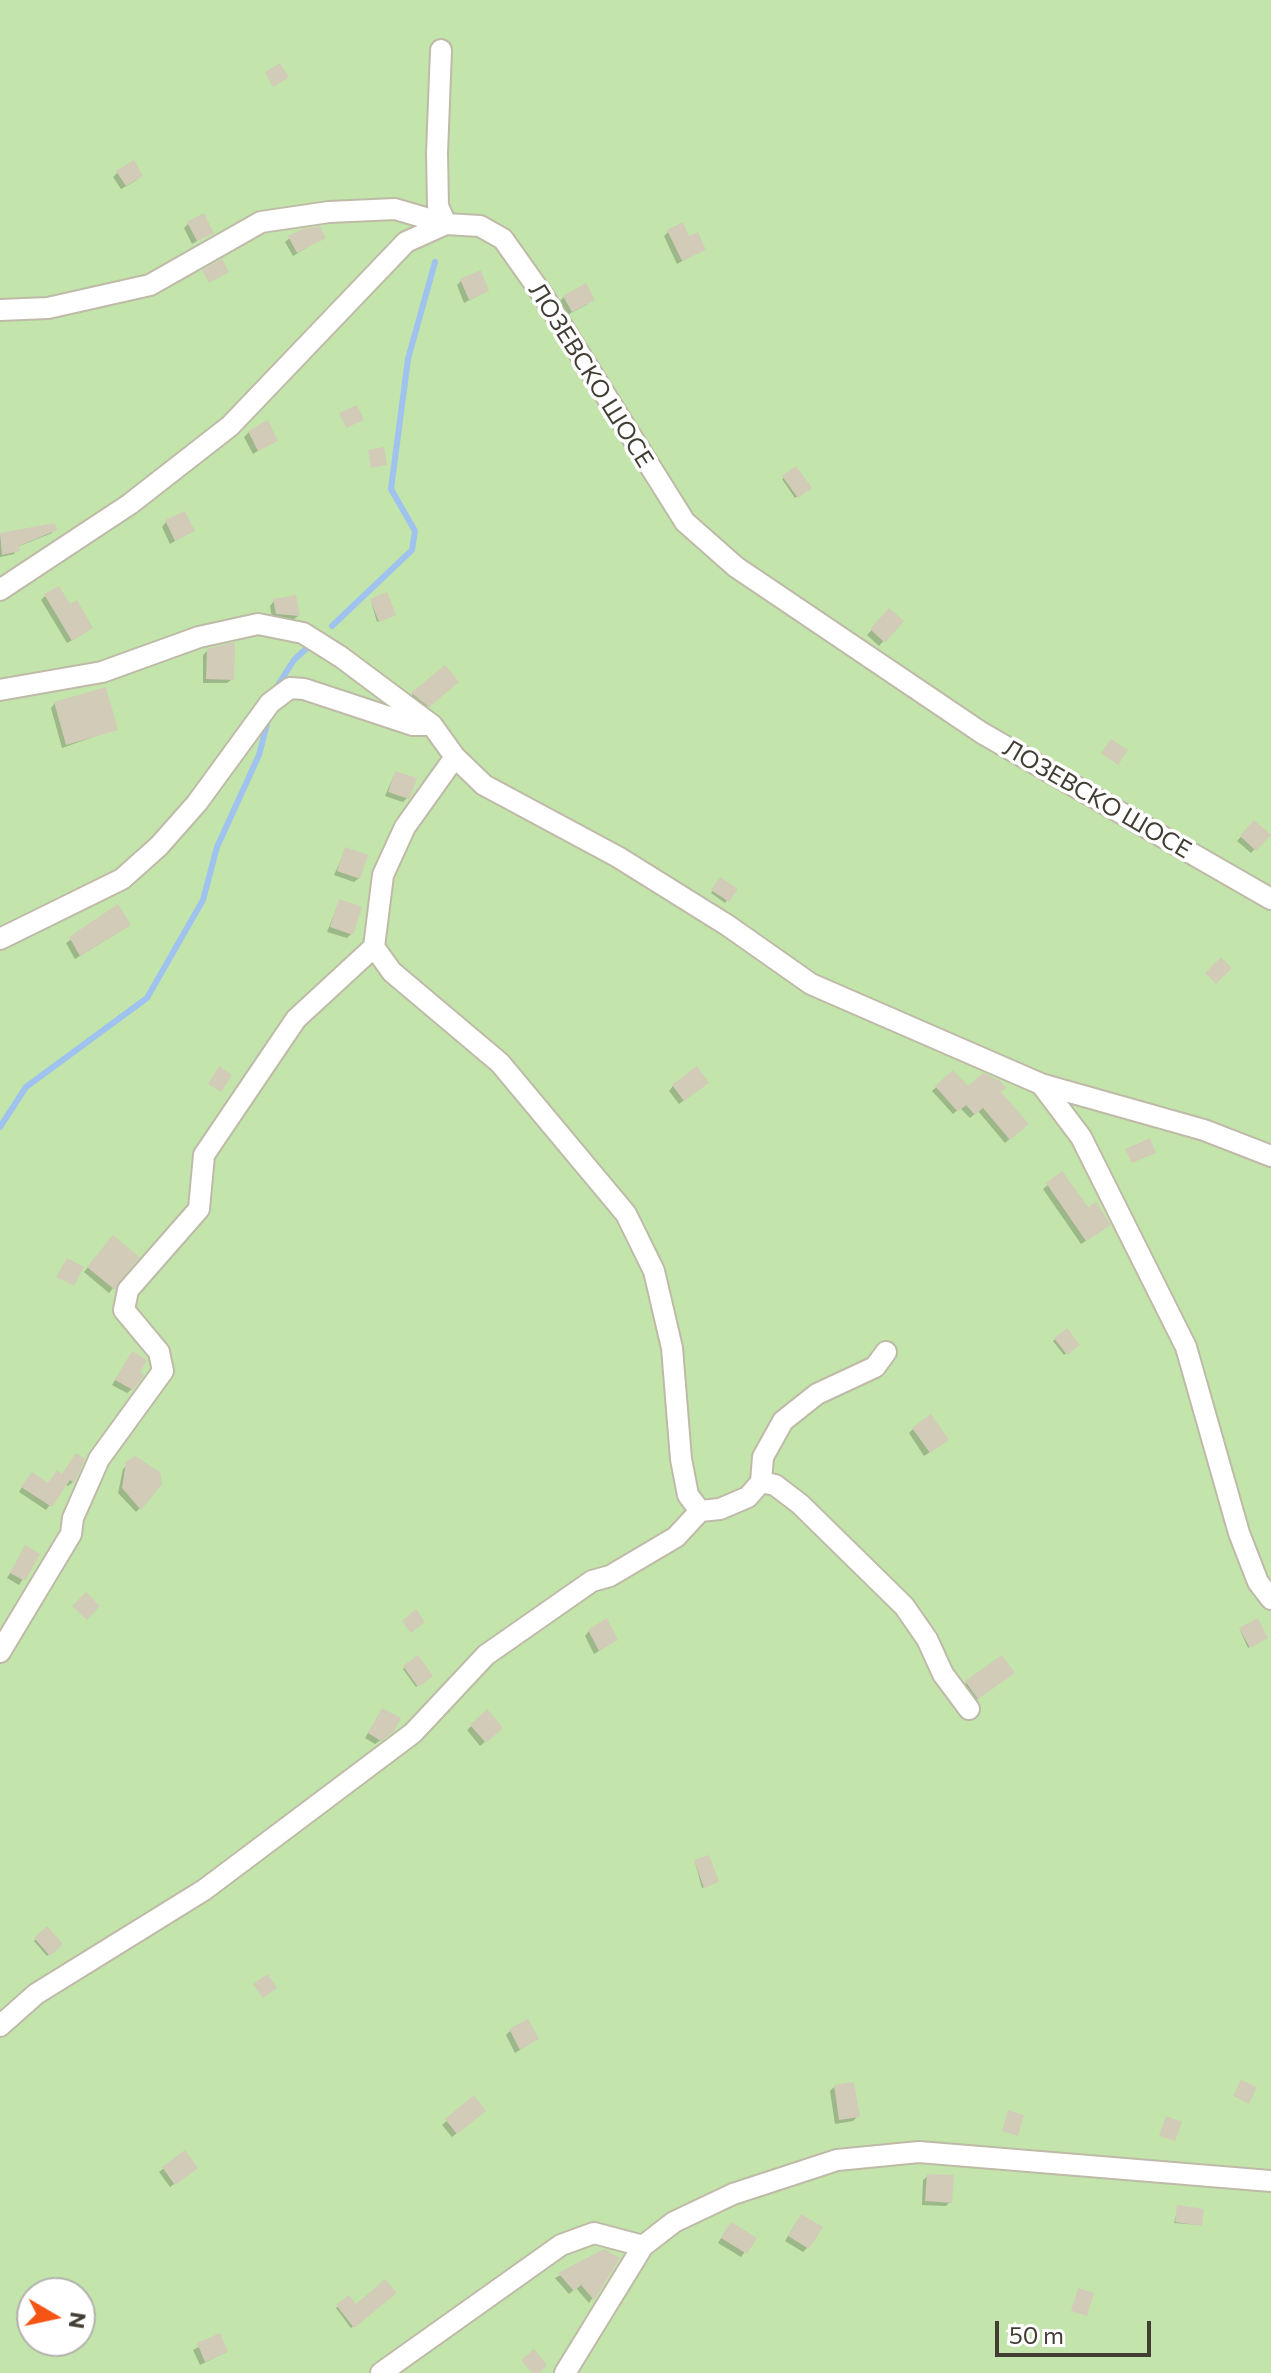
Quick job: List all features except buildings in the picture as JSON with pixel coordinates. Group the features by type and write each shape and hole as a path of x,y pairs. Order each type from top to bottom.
{"street":[{"path":"0,590 130,504 230,426 406,242 446,224 438,206 437,179 441,50"},
{"name":"ЛОЗЕВСКО ШОСЕ","path":"0,310 48,308 150,285 261,222 329,212 395,209 446,224 480,226 503,239 544,297 685,522 736,567 982,733 1271,899"},
{"path":"0,690 102,672 199,637 258,624 303,633 341,657 432,725 455,757 484,785 618,857 727,925 811,984 1041,1084 1204,1130 1271,1156"},
{"path":"0,939 122,879 197,803 270,703 290,688 304,689 413,725 432,725"},
{"path":"0,1652 71,1534 73,1518 99,1459 163,1371 159,1352 124,1310 128,1290 199,1209 204,1155 296,1019 374,947 383,875 405,827 455,757"},
{"path":"374,947 392,972 500,1063 626,1214 654,1271 672,1348 681,1459 688,1495 700,1511"},
{"path":"1041,1084 1081,1137 1186,1347 1239,1533 1258,1582 1271,1599"},
{"path":"0,2026 36,1994 204,1890 413,1733 486,1655 592,1581 610,1576 676,1537 700,1511 720,1509 748,1497 761,1482 763,1457 783,1421 817,1394 875,1367 886,1352"},
{"path":"761,1482 775,1485 800,1504 904,1606 927,1639 943,1674 969,1709"},
{"path":"565,2373 643,2246 674,2222 733,2194 837,2160 919,2152 1271,2181"},
{"path":"381,2373 561,2245 594,2233 643,2246"}],"green space":[{"path":"0,0 1271,0 1271,2373 0,2373"}],"waterway":[{"path":"332,626 412,550 415,531 391,489 408,359 435,262"},
{"path":"276,688 294,660 308,647"},
{"path":"0,1127 26,1087 147,998 203,900 217,847 259,755 268,720"}]}
